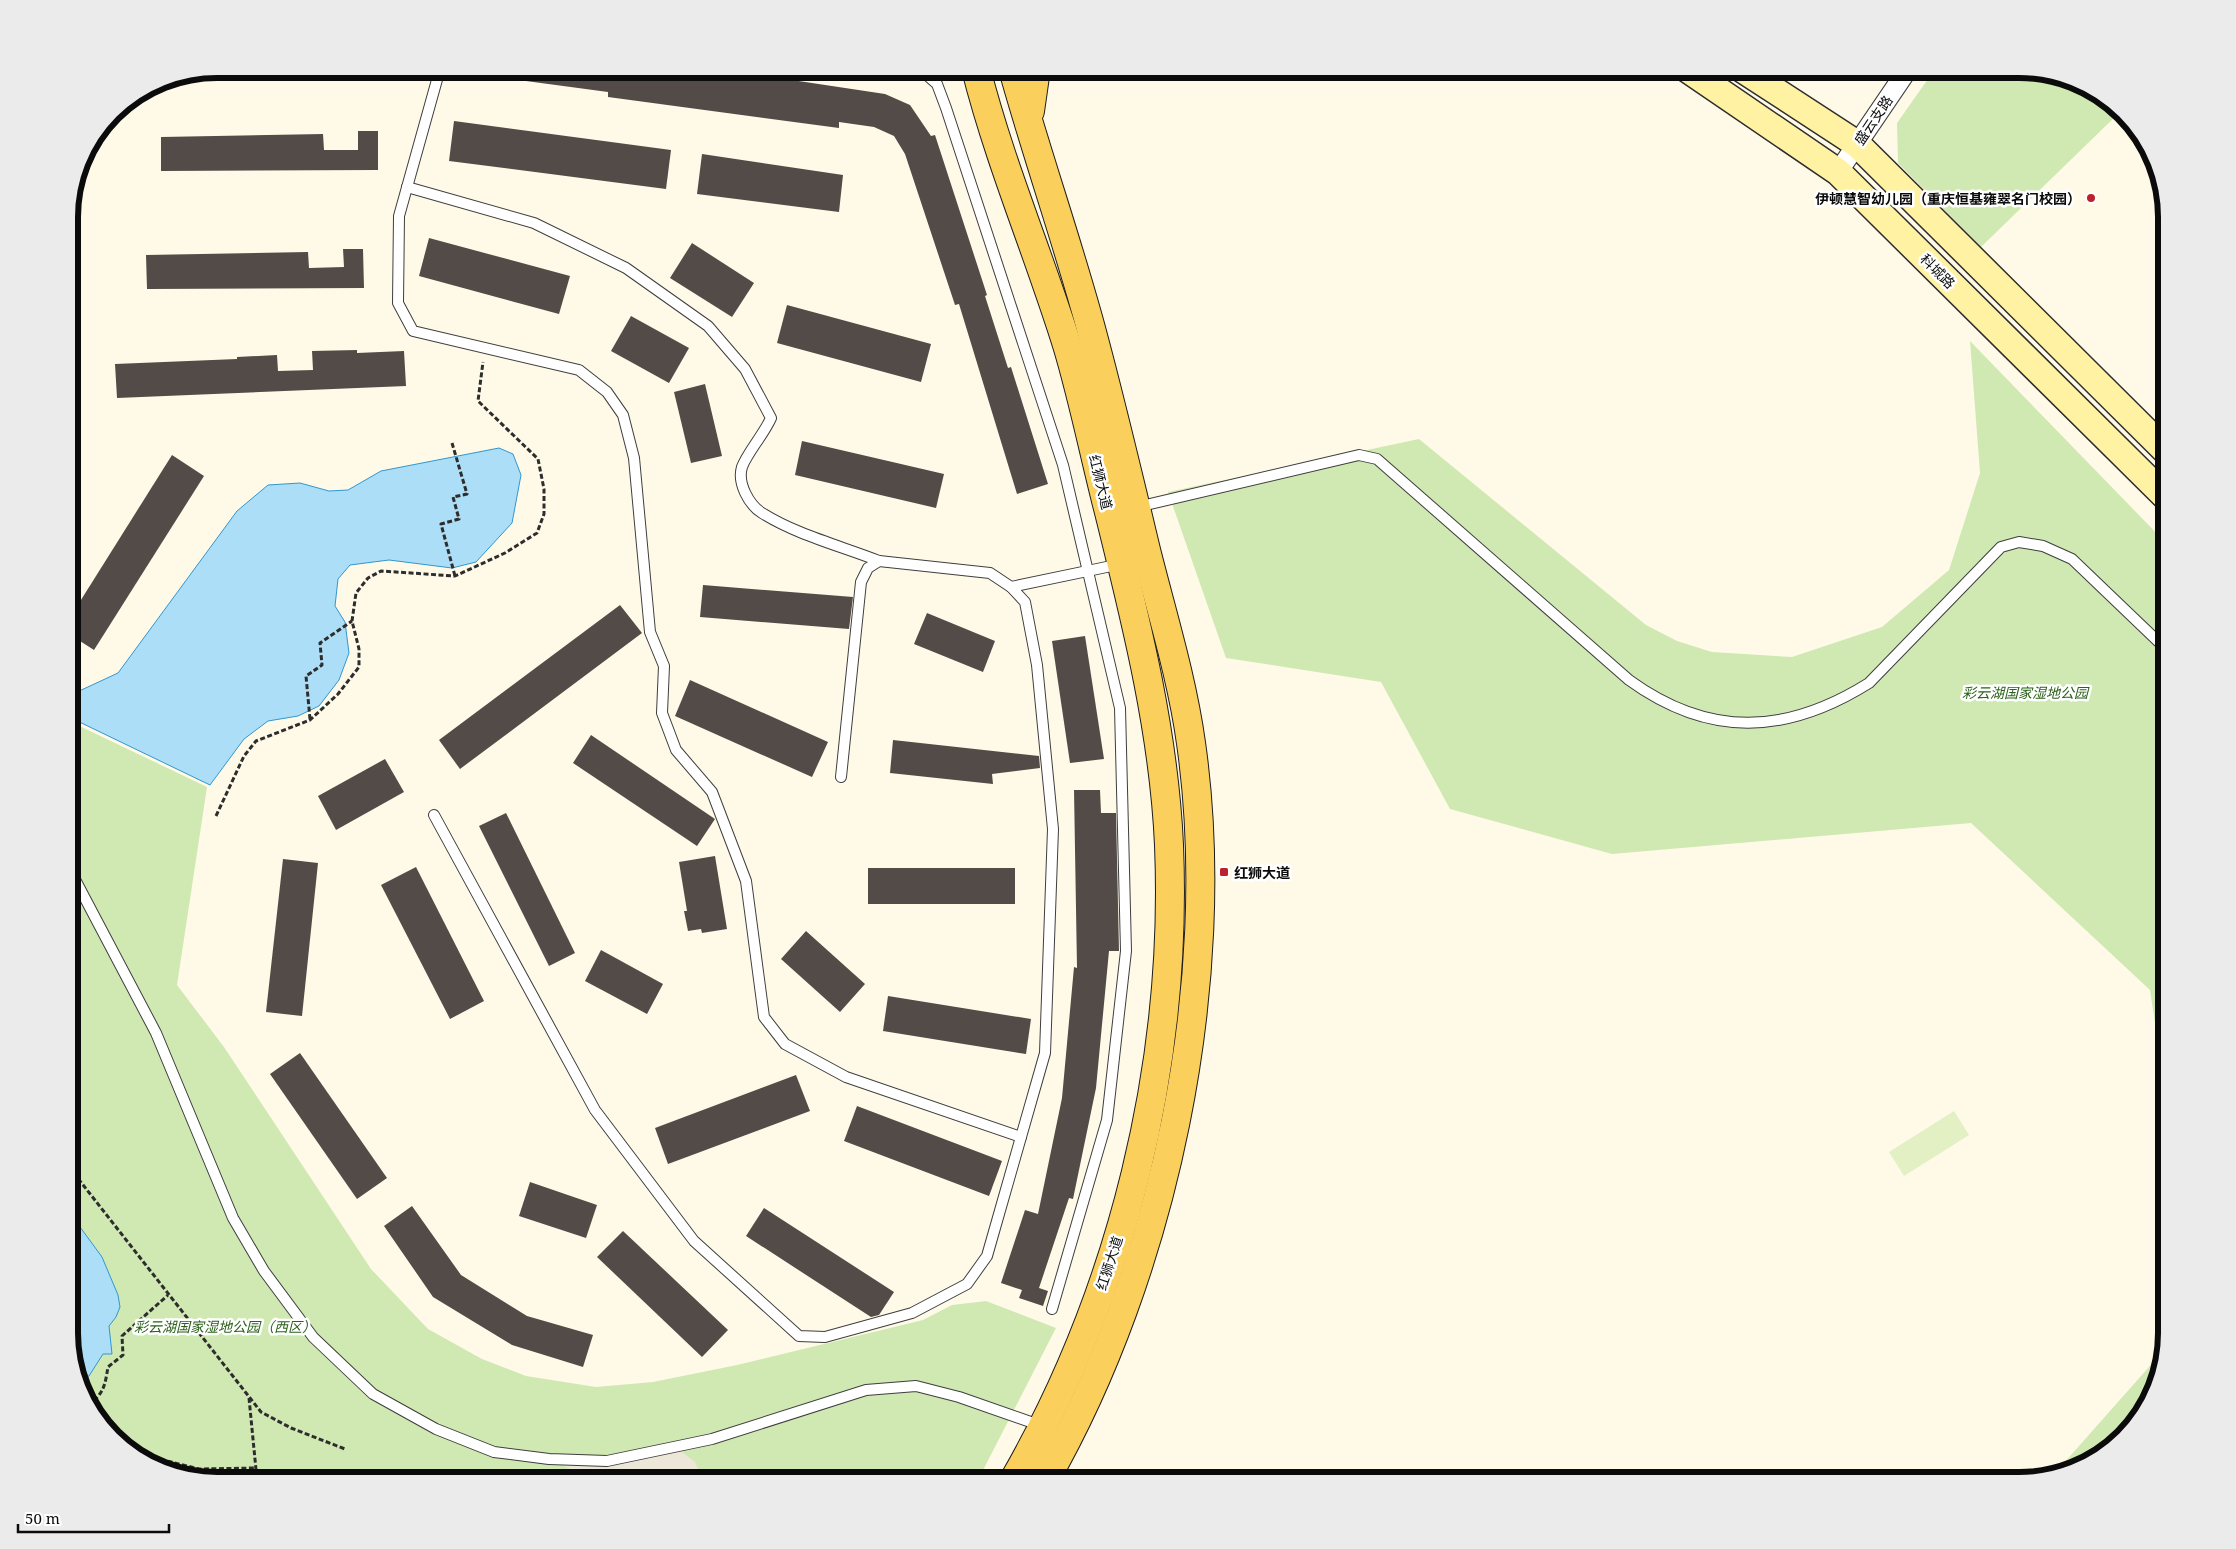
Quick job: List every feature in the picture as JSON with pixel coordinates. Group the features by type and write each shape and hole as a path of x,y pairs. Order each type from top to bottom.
{"main road":[{"name":"红狮大道","path":"978,78 991,129 1068,348 1121,563 1151,697 1165,791 1169,903 1162,1014 1149,1110 1126,1210 1096,1304 1044,1426 1018,1472"},
{"name":"红狮大道","path":"1015,78 1028,125 1093,335 1182,692 1197,792 1199,882 1194,1013 1175,1121 1138,1266 1105,1359 1085,1404 1049,1472"},
{"path":"1028,125 1035,78"},
{"name":"科城路","path":"1701,78 1838,172 2158,489"},
{"path":"1756,78 1856,144 2158,443"}],"street":[{"name":"盛云支路","path":"1838,172 1902,78"}],"lane":[{"path":"437,78 399,216 398,303 414,331 579,370 607,392 623,415 634,458 650,632 664,666 662,713 676,750 712,792 746,881 764,1017 785,1044 846,1077 1021,1137"},
{"path":"930,78 937,84 946,108 1063,465 1120,708 1126,951 1106,1120 1052,1309"},
{"path":"407,187 534,223 626,268 708,326 745,369 771,418 763,436 741,468 744,495 761,512 791,527 879,561 990,573 1012,587 1025,602 1037,665 1053,829 1045,1053 988,1256 967,1284 912,1314 825,1337 799,1336 694,1241 595,1110 434,815"},
{"path":"1136,507 1359,455 1368,456 1384,465 1629,680 1653,698 1682,712 1715,720 1747,723 1782,720 1817,710 1843,699 1869,683 2001,547 2020,542 2043,546 2072,559 2158,641"},
{"path":"841,777 861,582 868,568 879,561"},
{"path":"1012,587 1121,563"},
{"path":"78,885 156,1033 234,1218 264,1271 313,1337 373,1394 436,1429 494,1452 549,1458 607,1460 712,1439 866,1390 916,1386 959,1396 1044,1426"}],"path":[{"path":"216,816 244,756 256,741 310,720 338,694 359,667 359,649 352,620 356,593 368,578 381,571 455,576 505,553 537,533 544,514 544,489 538,459 478,400 485,349"},
{"path":"452,443 467,494 453,497 460,519 440,524 455,576"},
{"path":"310,720 306,676 322,664 320,643 352,620"},
{"path":"78,1179 261,1412 290,1428 345,1449"},
{"path":"95,1400 99,1398 105,1384 108,1367 123,1355 122,1336 168,1295"},
{"path":"249,1398 256,1472"},
{"path":"161,1459 200,1469 256,1468"}],"green space":[{"path":"1929,78 2019,78 2055,82 2081,92 2097,101 2115,116 1981,247 1898,163 1897,123"},
{"name":"彩云湖国家湿地公园","path":"1970,341 2158,535 2158,1043 2150,990 1971,823 1612,854 1450,809 1381,682 1226,658 1168,492 1419,439 1646,625 1677,641 1712,652 1792,657 1882,627 1949,570 1980,473"},
{"name":"彩云湖国家湿地公园（西区）","path":"78,725 207,787 177,985 224,1047 371,1269 428,1329 482,1359 526,1376 596,1387 653,1382 737,1365 923,1320 952,1305 986,1301 1056,1328 982,1472 217,1472 190,1469 172,1464 139,1448 118,1431 96,1402 82,1368 78,1341"},
{"path":"1954,1111 1969,1135 1904,1176 1889,1152"},
{"path":"2156,1359 2144,1394 2124,1424 2097,1448 2063,1464"}],"shaded area":[{"path":"676,1447 695,1462 699,1472 577,1472 549,1459 607,1461"}],"water":[{"path":"499,448 513,454 521,475 512,523 476,562 452,568 389,560 350,565 338,579 335,606 345,622 349,653 339,680 319,706 298,716 268,721 244,739 210,785 78,721 78,692 118,673 237,511 268,485 300,483 329,491 348,490 381,471"},
{"path":"78,1224 102,1257 118,1295 120,1307 116,1317 109,1326 112,1354 103,1354 89,1376 85,1377 82,1368 78,1341"}],"building":[{"path":"779,78 885,94 910,105 931,136 935,135 987,295 985,296 1008,368 1011,367 1048,484 1017,494 959,304 955,305 905,154 894,136 874,127 839,122 839,128 608,97 608,92 511,79"},
{"path":"454,121 671,150 666,189 449,161"},
{"path":"358,131 378,131 378,170 161,171 161,137 323,134 324,150 358,150"},
{"path":"702,154 843,175 839,212 697,194"},
{"path":"429,238 570,276 559,314 419,276"},
{"path":"692,243 754,283 732,317 670,278"},
{"path":"343,249 363,249 364,288 147,289 146,255 308,252 309,268 344,267"},
{"path":"787,305 931,344 921,382 777,343"},
{"path":"631,316 689,348 669,383 611,351"},
{"path":"357,350 357,353 404,351 406,386 117,398 115,364 237,359 237,357 277,355 278,371 313,370 312,351"},
{"path":"705,384 722,456 691,463 674,392"},
{"path":"802,441 944,474 936,508 795,475"},
{"path":"172,455 204,476 94,650 78,640 78,605"},
{"path":"703,585 853,597 849,629 700,617"},
{"path":"620,605 642,633 460,769 439,740"},
{"path":"927,613 995,641 983,672 914,644"},
{"path":"1085,636 1104,759 1070,763 1052,641"},
{"path":"690,680 828,742 812,777 675,716"},
{"path":"591,735 715,819 697,846 573,763"},
{"path":"893,740 1039,756 1040,768 992,774 993,784 890,773"},
{"path":"385,759 404,792 336,830 318,796"},
{"path":"1074,790 1100,790 1101,813 1116,813 1119,951 1109,951 1096,1088 1073,1199 1069,1198 1039,1288 1048,1291 1043,1306 1019,1298 1022,1290 1001,1283 1025,1210 1038,1214 1062,1098 1074,967 1077,968"},
{"path":"506,813 575,953 549,966 479,826"},
{"path":"715,856 727,929 702,933 701,929 688,931 684,911 687,911 679,862"},
{"path":"283,859 318,863 302,1016 266,1012"},
{"path":"416,867 484,1001 450,1019 381,885"},
{"path":"868,868 1015,868 1015,904 868,904"},
{"path":"806,931 865,984 840,1012 781,959"},
{"path":"601,950 663,984 647,1014 585,981"},
{"path":"888,996 1031,1019 1026,1054 883,1031"},
{"path":"300,1053 387,1178 357,1199 270,1074"},
{"path":"796,1075 810,1111 668,1164 655,1128"},
{"path":"857,1106 1002,1161 989,1196 844,1141"},
{"path":"530,1182 597,1205 586,1238 519,1216"},
{"path":"412,1206 461,1275 527,1316 593,1335 583,1367 512,1345 433,1297 384,1226"},
{"path":"764,1208 894,1292 879,1315 871,1317 746,1236"},
{"path":"623,1231 728,1330 702,1357 597,1257"}],"place":[{"name":"伊顿慧智幼儿园（重庆恒基雍翠名门校园）","path":"2091,198"},
{"name":"红狮大道","path":"1224,872"}]}
